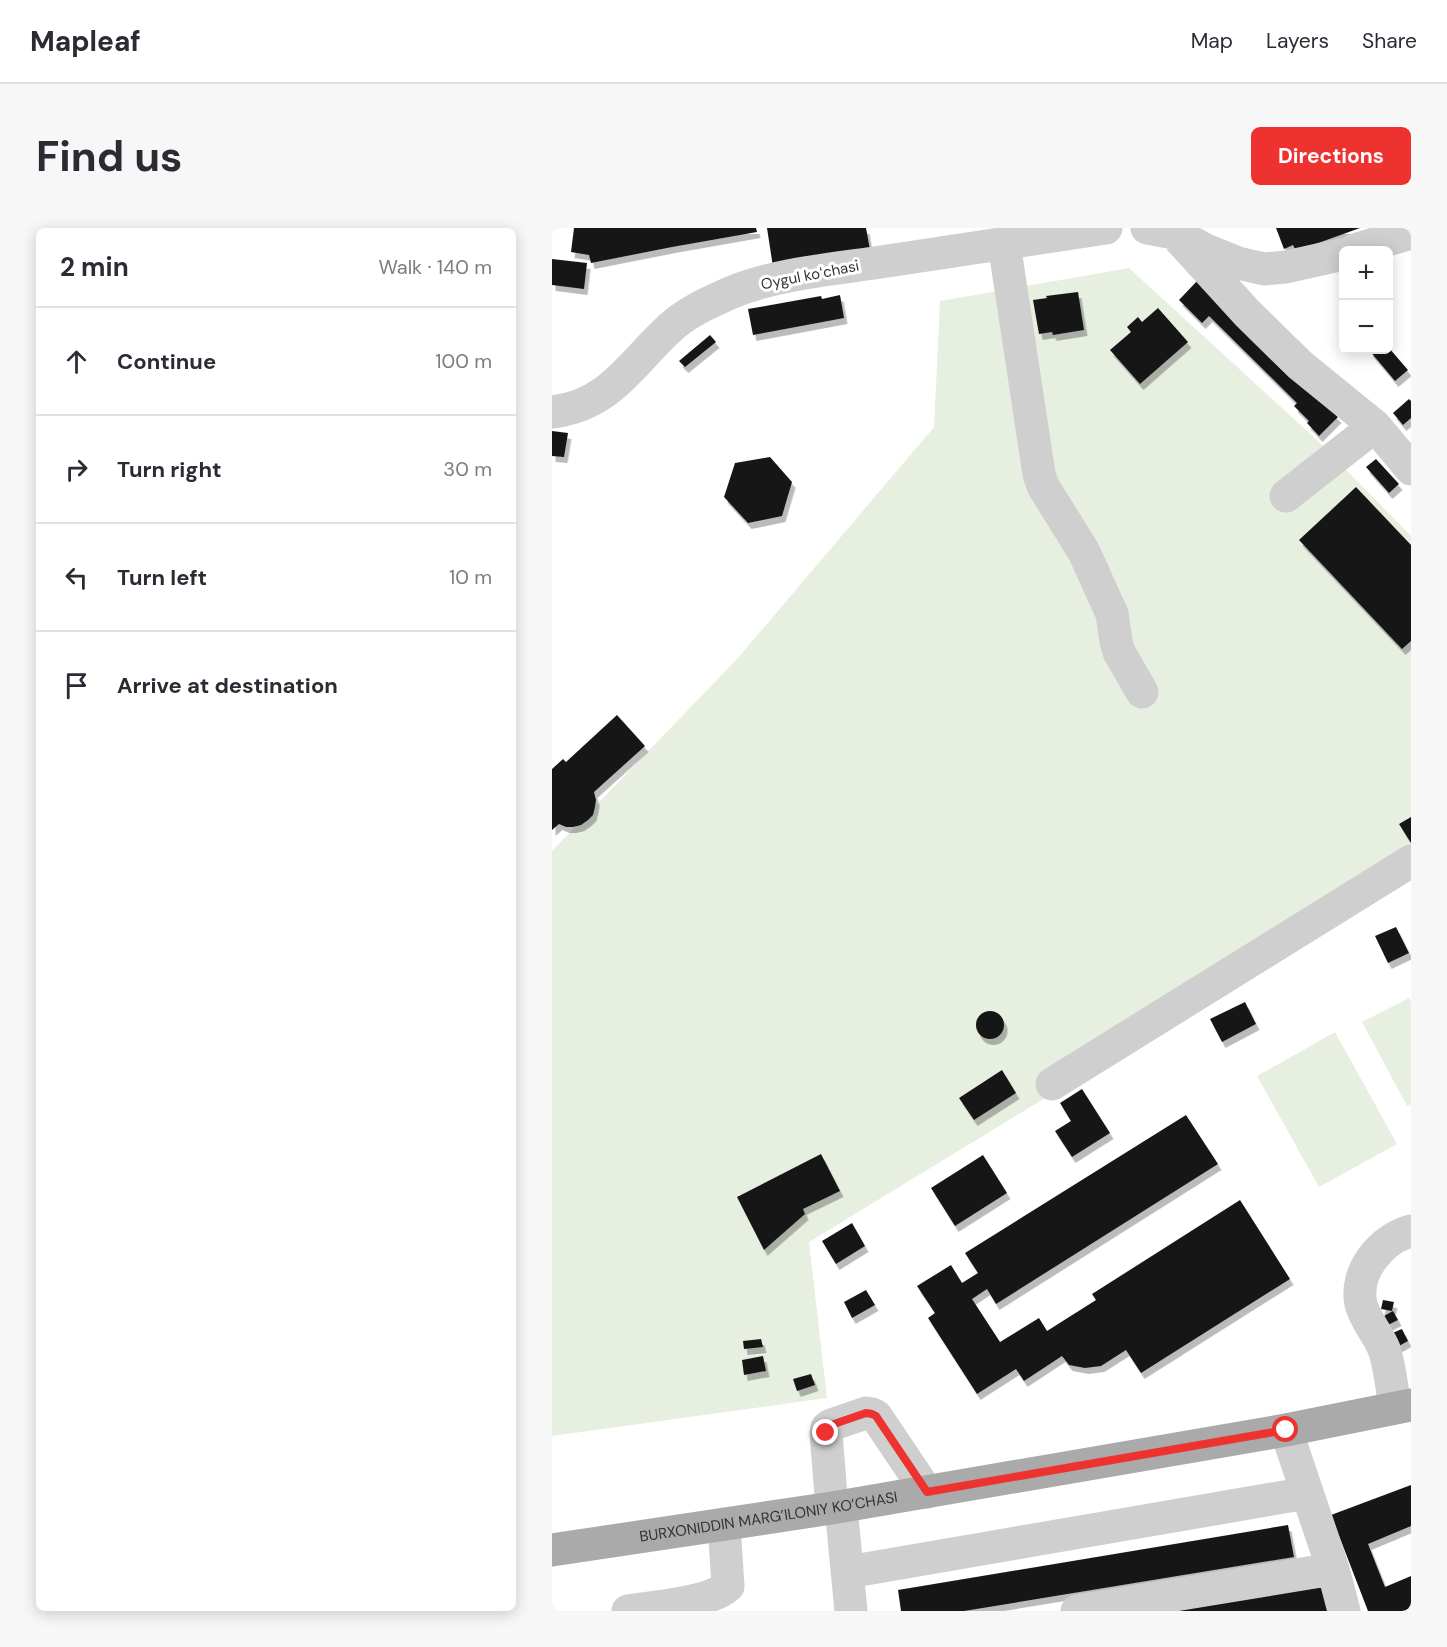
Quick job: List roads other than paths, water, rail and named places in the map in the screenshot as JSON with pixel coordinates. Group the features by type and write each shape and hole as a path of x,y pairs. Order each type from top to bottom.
{"main road":[{"name":"BURXONIDDIN MARG’ILONIY KO’CHASI","path":"552,1550 837,1508 1286,1430 1403,1407"}],"street":[{"name":"Oygul koʻchasi","path":"552,412 589,403 608,391 672,325 701,306 732,292 765,282 820,271 1106,228"},
{"path":"1161,231 1238,263 1264,269 1286,267 1339,255"},
{"path":"1161,231 1300,365 1375,426 1411,469"},
{"path":"1367,246 1411,233"},
{"path":"1004,243 1039,474 1043,486 1083,552 1112,614 1119,652 1142,692"},
{"path":"1247,313 1244,288 1253,276 1264,269"},
{"path":"1286,496 1375,426"},
{"path":"1052,1084 1411,861"},
{"path":"1403,1407 1384,1349 1362,1306 1360,1293 1366,1268 1386,1242 1411,1231"},
{"path":"851,1611 848,1572 827,1428 866,1413 876,1416 927,1492"},
{"path":"1286,1430 1333,1569 1344,1611"},
{"path":"848,1572 1307,1493"},
{"path":"628,1611 680,1603 721,1592 728,1586 724,1524"},
{"path":"1077,1611 1333,1569"}]}
